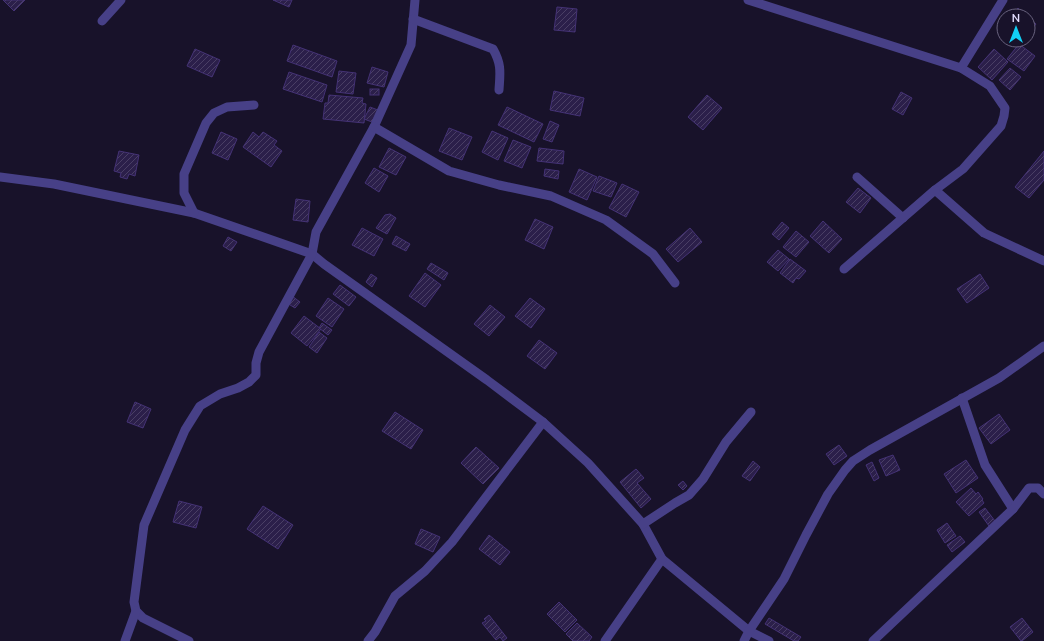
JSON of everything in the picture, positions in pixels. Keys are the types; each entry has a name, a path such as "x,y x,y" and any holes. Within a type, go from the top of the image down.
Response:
{"street":[{"path":"102,21 121,0"},
{"path":"125,641 136,612 134,602 144,526 185,430 200,406 220,394 249,382 256,375 256,362 259,352 312,254 316,232 374,127 411,45 415,0"},
{"path":"748,0 961,68 990,86 1005,108 1001,126 963,169 935,190 844,268"},
{"path":"961,68 1003,0"},
{"path":"413,19 493,49 500,66 499,90"},
{"path":"194,213 184,192 184,174 206,123 214,113 228,107 254,105"},
{"path":"374,127 449,171 499,185 551,196 606,220 653,254 675,283"},
{"path":"0,177 54,184 194,213 312,254 543,422 588,463 643,524 662,559 749,631 769,641"},
{"path":"857,177 903,218"},
{"path":"935,190 984,233 1044,261"},
{"path":"744,641 749,631 784,579 828,494 853,461 999,378 1044,346"},
{"path":"962,398 984,465 1013,509"},
{"path":"643,524 689,495 703,479 726,442 751,412"},
{"path":"368,641 375,632 395,596 425,571 452,542 543,422"},
{"path":"873,641 1013,509 1030,488 1038,488 1044,494"},
{"path":"604,641 662,559"},
{"path":"136,612 143,618 189,641"}],"building":[{"path":"3,0 25,0 14,11"},
{"path":"273,0 292,0 289,7"},
{"path":"557,7 577,9 575,32 554,30"},
{"path":"293,45 337,61 332,77 287,61"},
{"path":"1016,48 1024,48 1035,56 1024,71 1007,59"},
{"path":"195,49 220,60 212,77 187,66"},
{"path":"994,49 1008,62 992,80 978,67"},
{"path":"372,67 388,72 384,87 367,83"},
{"path":"1010,68 1021,77 1010,90 999,80"},
{"path":"339,71 356,73 353,94 336,92"},
{"path":"289,72 327,85 322,102 283,89"},
{"path":"370,89 379,89 379,95 370,95"},
{"path":"554,91 584,98 580,116 550,110"},
{"path":"901,92 912,98 903,115 892,109"},
{"path":"329,95 363,98 362,103 366,104 364,123 323,119 325,103 328,103"},
{"path":"707,95 722,108 703,130 688,117"},
{"path":"370,107 378,110 372,122 364,119"},
{"path":"507,107 543,124 534,142 498,125"},
{"path":"550,121 559,125 552,142 543,139"},
{"path":"449,128 472,137 462,160 439,151"},
{"path":"492,131 508,138 498,160 482,152"},
{"path":"221,132 237,139 228,160 212,153"},
{"path":"253,132 259,137 263,132 277,141 274,145 282,151 271,167 243,147"},
{"path":"513,140 531,147 522,168 504,161"},
{"path":"389,148 406,157 396,175 379,167"},
{"path":"539,148 564,151 563,164 537,161"},
{"path":"119,151 139,155 135,176 129,174 127,179 120,177 121,173 114,171"},
{"path":"1044,151 1044,180 1029,198 1015,187"},
{"path":"374,168 388,176 379,192 365,183"},
{"path":"545,169 559,171 558,179 544,176"},
{"path":"579,169 597,177 587,200 569,192"},
{"path":"599,176 617,183 611,197 593,191"},
{"path":"622,184 639,192 626,217 609,208"},
{"path":"858,188 871,198 860,213 846,202"},
{"path":"296,199 310,201 308,222 293,220"},
{"path":"390,214 396,218 387,234 376,228 385,215"},
{"path":"535,219 553,227 544,249 525,240"},
{"path":"823,221 842,239 829,253 810,236"},
{"path":"782,222 789,228 779,240 772,234"},
{"path":"362,228 383,239 374,256 352,245"},
{"path":"690,228 702,242 678,262 666,249"},
{"path":"796,231 809,242 796,257 783,247"},
{"path":"396,236 410,244 406,251 392,244"},
{"path":"228,237 237,242 231,251 223,246"},
{"path":"778,250 789,259 778,271 767,262"},
{"path":"790,259 806,271 799,279 796,278 793,283 780,273"},
{"path":"431,263 448,273 444,280 427,269"},
{"path":"425,273 441,285 425,307 409,296"},
{"path":"371,274 377,278 372,287 366,282"},
{"path":"980,274 989,288 967,303 957,289"},
{"path":"340,285 356,297 349,306 333,294"},
{"path":"292,296 300,302 295,308 287,303"},
{"path":"328,298 344,309 332,327 316,316"},
{"path":"530,298 545,309 531,328 515,316"},
{"path":"490,305 505,317 489,336 474,324"},
{"path":"304,316 321,329 307,346 291,333"},
{"path":"322,323 332,330 328,335 319,328"},
{"path":"319,332 327,338 317,353 309,347"},
{"path":"539,340 557,353 545,369 527,356"},
{"path":"135,402 151,409 143,428 127,422"},
{"path":"395,412 423,430 411,449 382,431"},
{"path":"999,414 1010,430 991,444 979,428"},
{"path":"839,445 847,456 834,465 826,454"},
{"path":"476,447 499,468 483,484 461,463"},
{"path":"893,455 900,470 886,476 879,460"},
{"path":"966,460 978,478 956,493 944,474"},
{"path":"753,461 760,467 750,481 742,476"},
{"path":"872,462 879,478 874,481 866,465"},
{"path":"636,469 644,478 637,483 651,499 641,508 620,482"},
{"path":"683,481 687,486 683,490 678,485"},
{"path":"971,488 976,494 978,492 984,503 969,516 956,502"},
{"path":"179,501 202,507 196,528 173,522"},
{"path":"263,506 293,525 278,549 247,529"},
{"path":"985,508 995,521 989,526 979,512"},
{"path":"947,523 956,536 945,543 937,530"},
{"path":"421,529 440,537 433,552 415,544"},
{"path":"489,535 510,552 500,565 479,549"},
{"path":"960,536 965,542 952,552 947,545"},
{"path":"559,602 577,620 565,632 547,614"},
{"path":"489,615 507,638 503,641 500,637 496,640 482,623 486,621 484,619"},
{"path":"769,618 801,637 798,641 794,641 765,624"},
{"path":"1022,618 1033,632 1021,641 1010,627"},
{"path":"577,623 592,637 589,641 573,641 566,634"}]}
